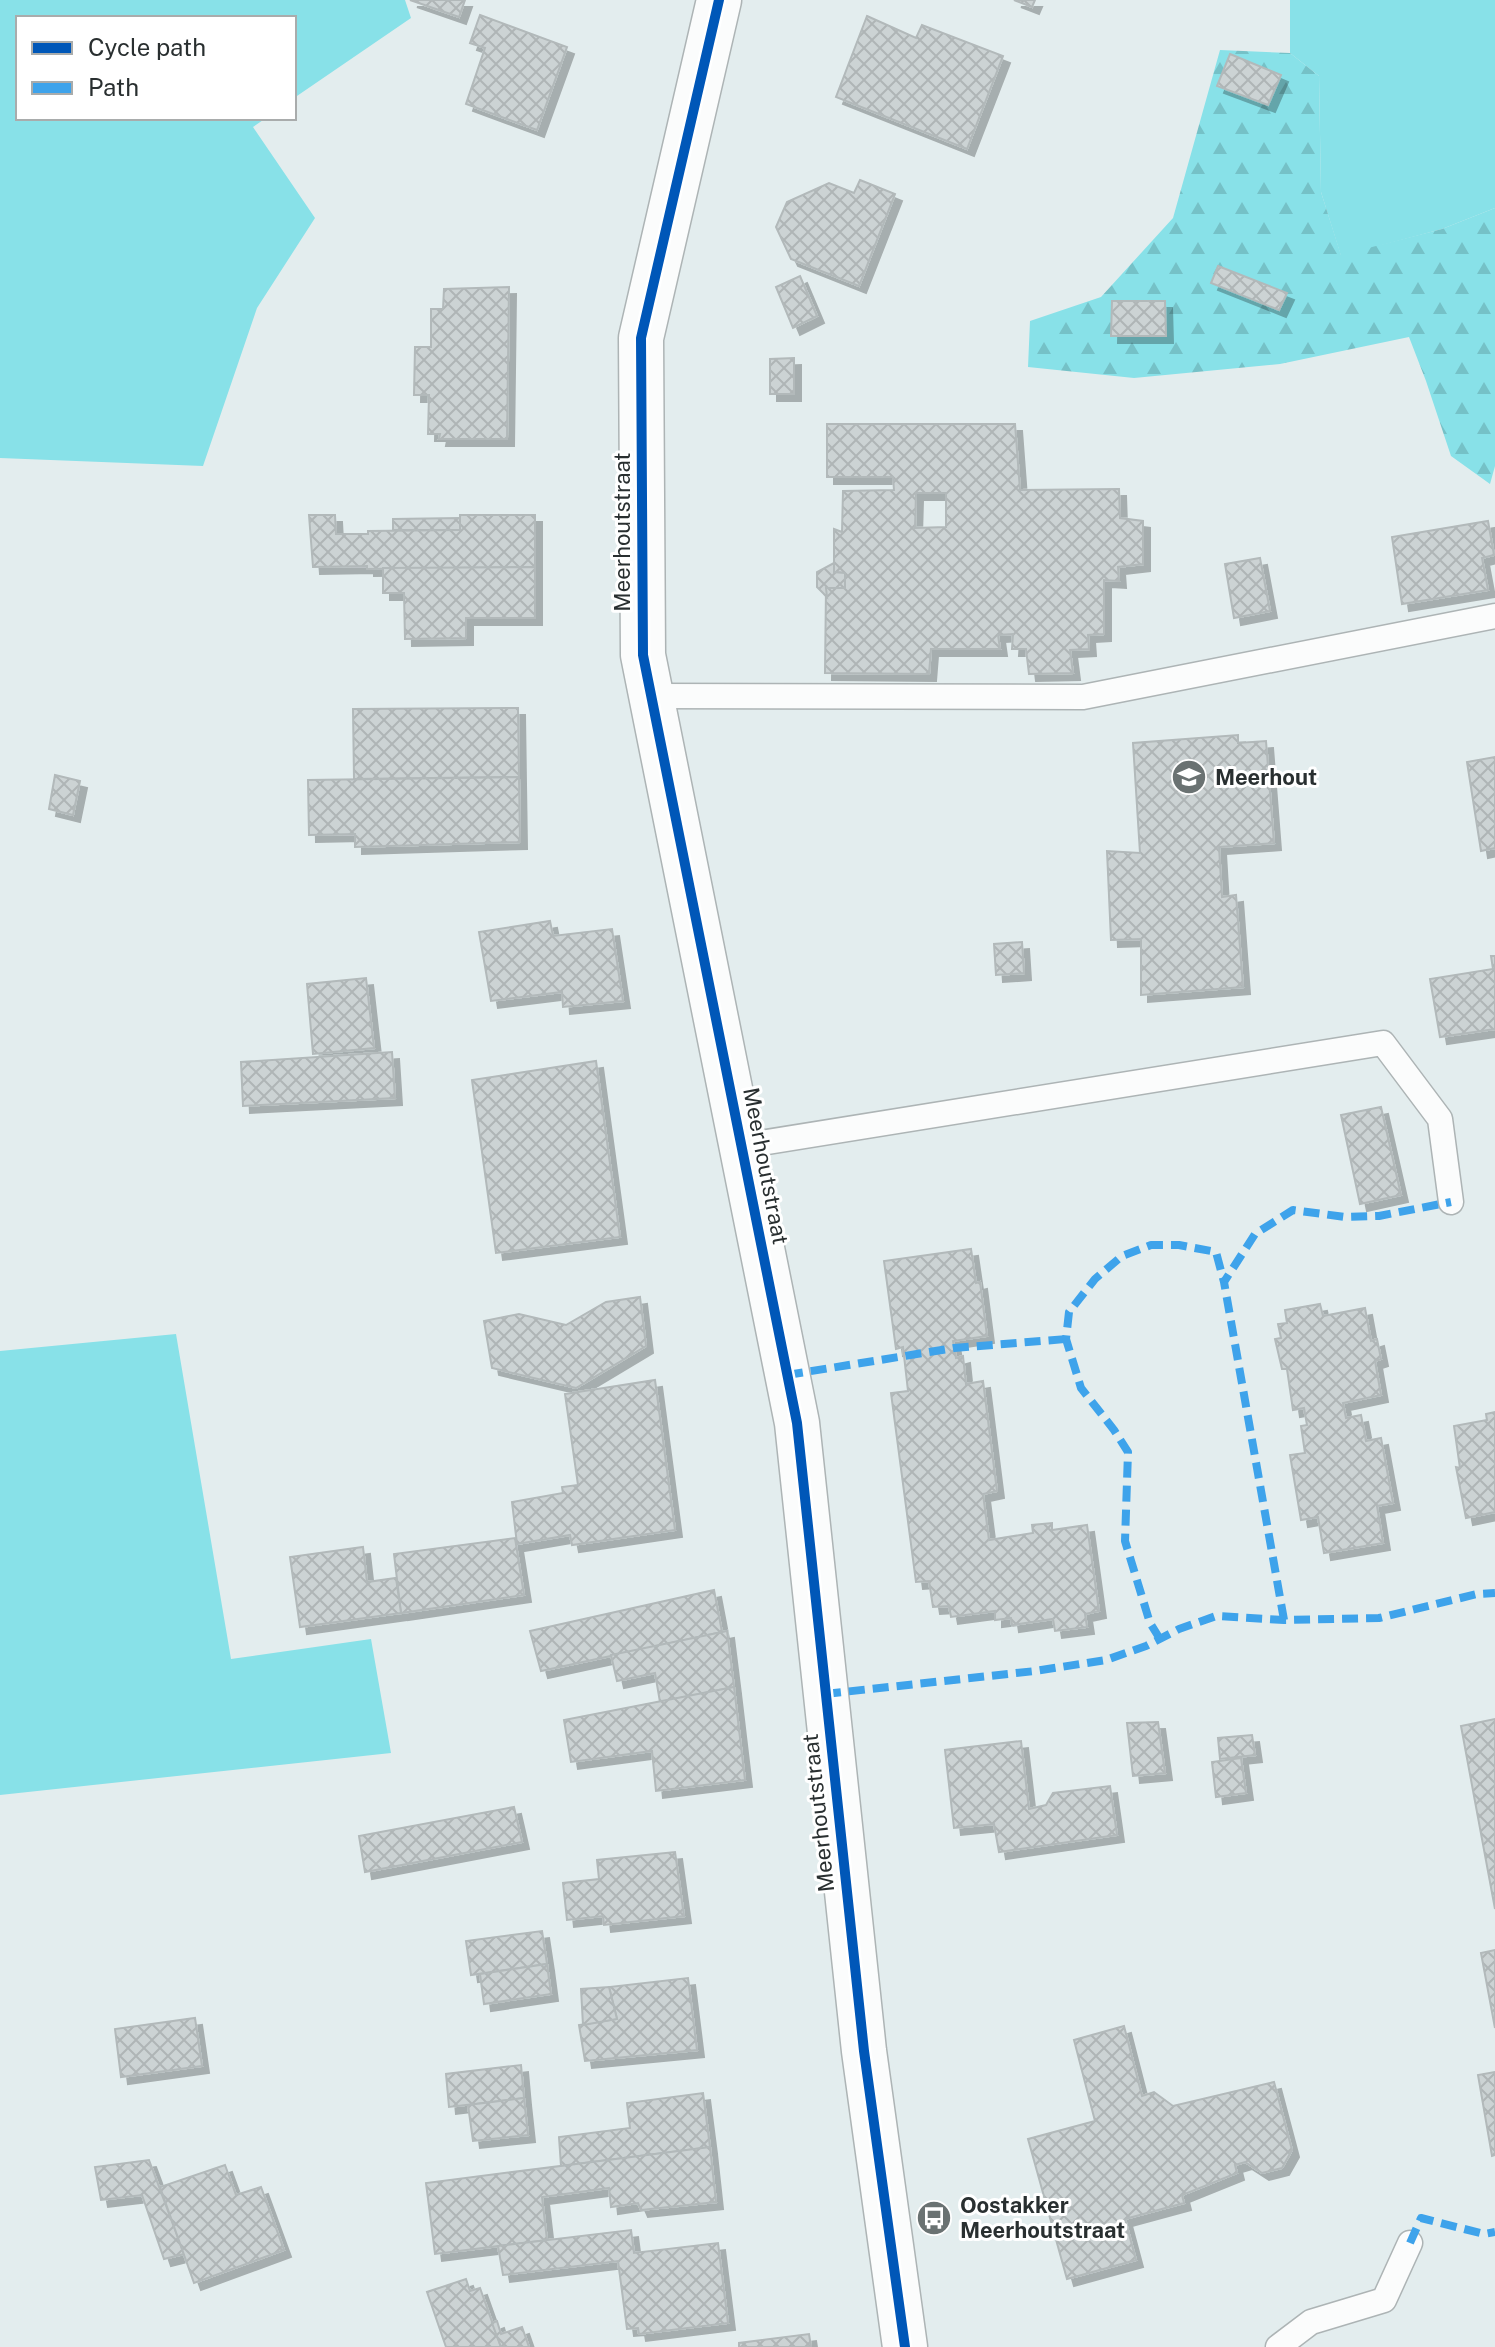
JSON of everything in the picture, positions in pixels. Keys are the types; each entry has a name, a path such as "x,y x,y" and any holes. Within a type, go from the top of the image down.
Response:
{"street":[{"name":"Meerhoutstraat","path":"719,0 641,338 643,655 797,1423 864,2051 905,2347"}],"lane":[{"path":"652,696 1083,697 1495,616"},
{"path":"742,1146 1383,1043 1440,1119 1451,1202"},
{"path":"1278,2347 1311,2322 1384,2300 1410,2243"}],"green space":[{"path":"0,0 405,0 411,18 296,97 296,16 16,16 16,120 263,120 253,127 315,218 257,308 203,466 0,458"},
{"path":"1290,0 1495,0 1495,208 1442,229 1341,256 1321,192 1319,76 1290,53"},
{"path":"1220,50 1290,53 1319,76 1321,192 1341,255 1442,229 1495,208 1495,466 1490,484 1451,456 1409,337 1280,364 1134,378 1028,367 1030,321 1101,297 1173,218"},
{"path":"176,1334 231,1659 371,1639 391,1753 0,1795 0,1351"}],"building":[{"path":"410,0 465,0 459,17"},
{"path":"1014,0 1035,0 1032,7"},
{"path":"480,15 567,47 537,130 466,104 485,48 470,43"},
{"path":"867,16 916,38 922,25 1003,56 967,149 836,97"},
{"path":"1230,54 1281,75 1268,105 1217,86"},
{"path":"860,180 895,194 859,286 791,259 776,227 787,202 829,183 854,193"},
{"path":"1218,266 1287,293 1279,310 1211,283"},
{"path":"800,276 817,316 793,328 776,287"},
{"path":"509,287 507,439 439,439 440,434 428,434 429,395 414,395 415,347 431,347 431,309 443,309 444,289"},
{"path":"1112,301 1165,301 1166,336 1111,336"},
{"path":"794,358 794,394 770,394 770,359"},
{"path":"827,424 1015,424 1020,490 1119,489 1120,518 1143,521 1143,564 1118,567 1119,581 1104,580 1104,634 1088,635 1089,649 1070,650 1073,673 1029,674 1026,649 1012,649 1013,634 998,635 1000,649 931,649 929,674 825,673 826,588 845,588 845,573 834,572 834,529 842,532 843,491 894,490 893,477 827,477","holes":["916,493 946,493 946,527 915,528"]},
{"path":"309,515 335,515 336,534 368,534 368,531 460,530 460,515 535,515 535,567 313,567"},
{"path":"460,518 460,530 393,530 393,519"},
{"path":"1488,521 1494,555 1482,558 1488,590 1402,604 1392,537"},
{"path":"1260,558 1270,611 1234,618 1225,564"},
{"path":"834,563 834,572 845,573 845,588 826,588 827,597 817,587 817,572"},
{"path":"535,567 535,618 466,618 466,638 405,639 404,593 383,593 383,568"},
{"path":"518,708 519,777 354,779 353,709"},
{"path":"1238,735 1238,743 1266,741 1274,843 1219,847 1222,897 1236,895 1243,987 1141,995 1141,939 1111,940 1107,851 1140,853 1133,743"},
{"path":"1495,757 1495,848 1481,851 1467,762"},
{"path":"55,775 80,781 73,815 49,809"},
{"path":"519,777 520,842 355,847 355,834 309,835 308,780"},
{"path":"550,921 553,936 612,929 623,1001 563,1007 562,992 491,1001 479,932"},
{"path":"1022,942 1024,973 996,975 994,944"},
{"path":"1491,956 1495,956 1495,1029 1440,1037 1430,979 1493,969"},
{"path":"366,978 374,1048 313,1054 307,984"},
{"path":"392,1052 395,1098 243,1106 241,1062"},
{"path":"596,1061 620,1237 496,1253 472,1080"},
{"path":"1381,1107 1401,1195 1360,1204 1341,1115"},
{"path":"971,1249 976,1283 980,1282 987,1336 953,1341 956,1358 963,1356 966,1384 983,1381 997,1491 983,1494 989,1540 1033,1533 1032,1525 1052,1523 1052,1530 1087,1525 1099,1611 1085,1614 1087,1627 1055,1631 1053,1619 1012,1625 1011,1618 995,1620 995,1611 951,1617 949,1606 933,1607 929,1581 916,1582 891,1393 908,1391 903,1347 896,1349 884,1261"},
{"path":"640,1297 646,1346 576,1388 492,1368 484,1321 519,1314 566,1325 606,1302"},
{"path":"1320,1304 1323,1316 1365,1308 1371,1341 1377,1339 1381,1359 1375,1361 1381,1395 1343,1403 1346,1418 1361,1415 1366,1441 1381,1438 1393,1503 1377,1506 1383,1543 1324,1553 1318,1517 1301,1520 1290,1455 1305,1453 1301,1426 1307,1425 1304,1408 1293,1410 1287,1369 1282,1369 1275,1339 1281,1338 1278,1324 1287,1323 1285,1310"},
{"path":"655,1380 675,1530 572,1545 570,1535 517,1544 512,1502 563,1493 562,1487 578,1485 565,1394"},
{"path":"1495,1412 1495,1512 1466,1518 1456,1467 1460,1468 1454,1426 1487,1420 1486,1414"},
{"path":"515,1538 524,1595 401,1613 394,1554"},
{"path":"363,1547 367,1582 396,1578 401,1613 300,1627 290,1557"},
{"path":"714,1590 722,1632 541,1671 530,1631"},
{"path":"727,1631 734,1687 660,1702 655,1673 617,1681 611,1655"},
{"path":"734,1687 745,1780 656,1791 652,1751 571,1762 564,1720"},
{"path":"1495,1719 1495,1909 1461,1726"},
{"path":"1158,1722 1165,1773 1133,1776 1127,1723"},
{"path":"1252,1735 1255,1755 1220,1759 1218,1738"},
{"path":"1021,1741 1029,1809 1046,1805 1053,1793 1110,1786 1117,1835 999,1852 994,1824 954,1828 945,1750"},
{"path":"1241,1758 1246,1793 1216,1797 1212,1762"},
{"path":"514,1807 522,1842 365,1872 359,1836"},
{"path":"675,1852 684,1916 604,1925 603,1916 567,1920 563,1883 599,1879 597,1860"},
{"path":"542,1931 547,1964 471,1975 466,1941"},
{"path":"1495,1950 1495,2028 1481,1953"},
{"path":"547,1964 551,1994 484,2004 480,1974"},
{"path":"688,1978 697,2050 585,2061 579,2025 617,2019 609,1987"},
{"path":"609,1987 617,2019 583,2025 581,1989"},
{"path":"195,2018 202,2066 121,2077 115,2029"},
{"path":"1124,2026 1142,2096 1154,2092 1173,2106 1274,2082 1292,2150 1282,2168 1262,2173 1245,2162 1235,2165 1237,2173 1182,2195 1184,2203 1125,2219 1136,2260 1067,2279 1028,2139 1095,2121 1074,2040"},
{"path":"521,2065 524,2098 449,2107 446,2074"},
{"path":"1495,2072 1495,2155 1492,2156 1478,2075"},
{"path":"703,2093 710,2147 561,2166 559,2137 630,2128 627,2103"},
{"path":"524,2098 528,2135 473,2141 468,2105"},
{"path":"710,2147 716,2202 641,2210 638,2203 611,2207 609,2188 542,2197 547,2240 435,2254 426,2183"},
{"path":"149,2160 184,2254 164,2259 142,2195 101,2200 95,2167"},
{"path":"225,2165 236,2195 261,2187 284,2250 194,2283 160,2187"},
{"path":"631,2230 634,2253 718,2243 728,2323 639,2334 638,2328 627,2329 618,2261 503,2275 498,2246"},
{"path":"466,2279 470,2291 480,2288 501,2347 446,2347 427,2292"},
{"path":"497,2321 501,2334 522,2327 529,2347 501,2347 492,2323"},
{"path":"809,2334 811,2347 739,2347 739,2343"}],"marked path":[{"path":"1284,1620 1224,1282 1255,1234 1293,1210 1345,1217 1379,1216 1451,1202"},
{"path":"1160,1639 1150,1623 1125,1541 1128,1452 1081,1388 1066,1339 1069,1312 1095,1279 1122,1256 1151,1245 1179,1245 1216,1252 1224,1282"},
{"path":"787,1375 954,1348 1066,1339"},
{"path":"825,1694 1106,1660 1216,1616 1284,1620 1379,1618 1477,1594 1495,1593"},
{"path":"1410,2243 1421,2218 1484,2234 1495,2232"}],"cycle path":[{"path":"719,0 641,338 643,655 797,1423 864,2051 905,2347"}],"place":[{"name":"Meerhout","path":"1189,777"},
{"name":"Oostakker Meerhoutstraat","path":"934,2218"}]}
